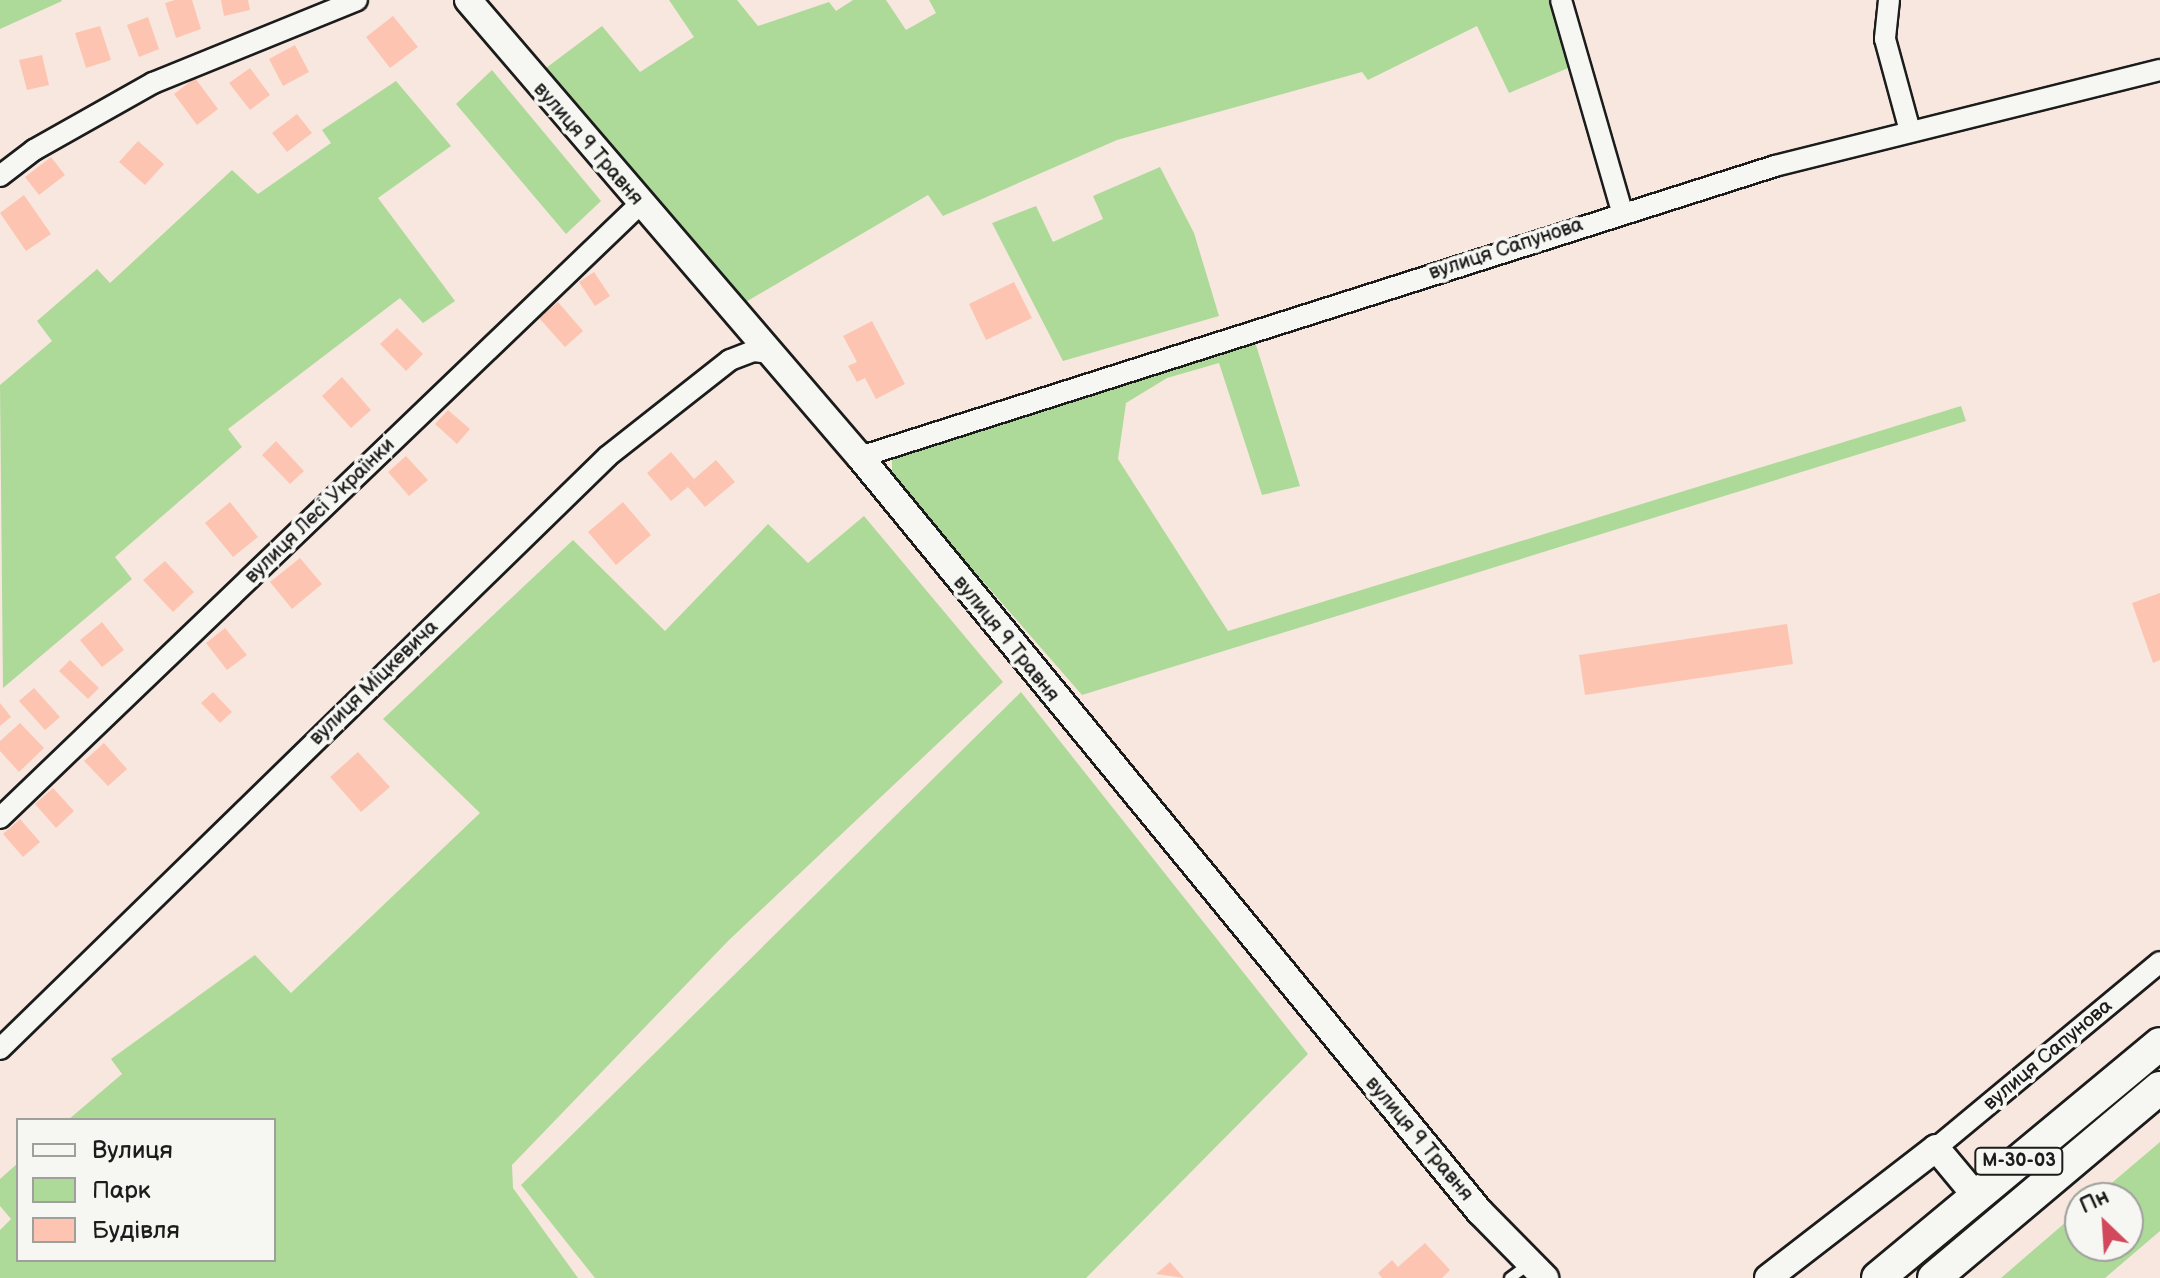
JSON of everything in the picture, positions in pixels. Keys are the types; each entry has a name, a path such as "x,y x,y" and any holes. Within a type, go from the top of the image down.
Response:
{"main road":[{"name":"М-30-03","path":"1878,1278 2160,1044"},
{"name":"М-30-03","path":"1934,1278 2160,1088"}],"street":[{"path":"0,176 34,150 153,83 357,0"},
{"name":"вулиця 9 Травня","path":"468,0 860,457 1039,681 1527,1274"},
{"path":"1561,0 1622,212"},
{"path":"1889,0 1885,39 1910,131"},
{"name":"вулиця Сапунова","path":"860,457 1622,212 1910,131 2160,70"},
{"name":"вулиця Лесі Українки","path":"0,818 640,204"},
{"name":"вулиця Міцкевича","path":"0,1049 608,456 730,360 754,351 770,353"},
{"name":"вулиця Сапунова","path":"1936,1148 2160,962"},
{"path":"1768,1278 1936,1148 1976,1196"}],"green space":[{"path":"0,0 61,0 62,1 0,29"},
{"path":"669,0 737,0 758,26 829,2 836,11 853,0 886,0 906,30 936,13 929,0 1548,0 1573,66 1509,93 1477,26 1368,80 1362,72 1117,140 943,216 928,195 744,303 542,71 602,26 640,72 694,37"},
{"path":"492,70 601,201 566,234 456,104"},
{"path":"396,81 451,146 378,198 455,301 423,323 400,298 228,429 242,447 115,557 132,579 3,688 0,385 52,341 37,321 97,269 110,283 232,170 258,194 331,143 322,130"},
{"path":"1160,167 1194,233 1219,316 1063,361 992,223 1036,206 1053,242 1103,219 1093,196"},
{"path":"1251,329 1300,486 1262,495 1219,363 1167,378 1126,403 1118,459 1228,631 1961,406 1966,421 1082,695 892,477 892,446"},
{"path":"864,516 1003,682 729,940 512,1165 513,1188 578,1278 0,1278 0,1230 11,1219 0,1206 0,1179 16,1165 16,1262 276,1262 276,1118 70,1118 122,1074 111,1059 255,955 291,993 480,813 383,719 573,540 665,631 768,524 808,563"},
{"path":"1021,692 1308,1054 1086,1278 595,1278 521,1185"},
{"path":"2160,1142 2160,1231 2144,1245 2144,1182 2113,1182"},
{"path":"2064,1224 2064,1262 2124,1262 2105,1278 2001,1278"}],"building":[{"path":"192,0 201,29 176,38 165,3"},
{"path":"221,0 248,0 250,10 224,16"},
{"path":"393,16 418,47 390,68 366,37"},
{"path":"148,17 159,49 139,57 127,25"},
{"path":"100,26 111,60 86,68 75,33"},
{"path":"295,45 309,72 283,86 269,59"},
{"path":"42,55 49,85 27,90 19,60"},
{"path":"250,68 270,95 250,110 229,83"},
{"path":"195,78 218,109 197,125 174,94"},
{"path":"297,114 312,133 287,152 272,133"},
{"path":"138,141 164,164 145,185 119,162"},
{"path":"51,157 65,175 39,195 25,177"},
{"path":"24,195 51,234 26,251 0,213"},
{"path":"594,272 610,296 595,306 579,282"},
{"path":"1014,282 1032,318 986,340 969,304"},
{"path":"558,302 583,331 565,347 539,318"},
{"path":"872,321 905,384 876,399 865,378 857,382 848,366 857,362 843,336"},
{"path":"397,328 423,354 406,371 380,344"},
{"path":"342,377 371,410 351,428 322,396"},
{"path":"448,410 470,429 457,444 435,424"},
{"path":"276,441 304,471 290,484 262,455"},
{"path":"671,452 694,479 716,460 735,482 705,507 688,487 671,501 647,473"},
{"path":"406,456 428,480 409,496 388,472"},
{"path":"230,502 258,537 233,557 205,523"},
{"path":"623,502 651,535 616,565 588,532"},
{"path":"300,558 322,584 292,609 270,582"},
{"path":"165,561 194,592 173,612 143,580"},
{"path":"2160,593 2160,660 2153,663 2132,603"},
{"path":"102,622 124,650 102,667 80,640"},
{"path":"1787,624 1793,664 1585,695 1579,655"},
{"path":"225,628 247,655 227,670 206,643"},
{"path":"70,660 99,688 88,699 59,671"},
{"path":"34,688 60,717 45,730 19,701"},
{"path":"213,692 232,712 220,723 201,703"},
{"path":"0,703 11,717 0,726"},
{"path":"20,723 44,748 19,772 0,751 0,741"},
{"path":"104,743 127,769 108,786 84,761"},
{"path":"358,752 390,787 361,812 330,777"},
{"path":"53,788 74,811 56,828 35,804"},
{"path":"20,819 40,842 23,857 3,834"},
{"path":"1425,1243 1450,1270 1442,1278 1382,1278 1378,1273 1392,1260 1398,1267"},
{"path":"1170,1262 1184,1278 1156,1274"}]}
